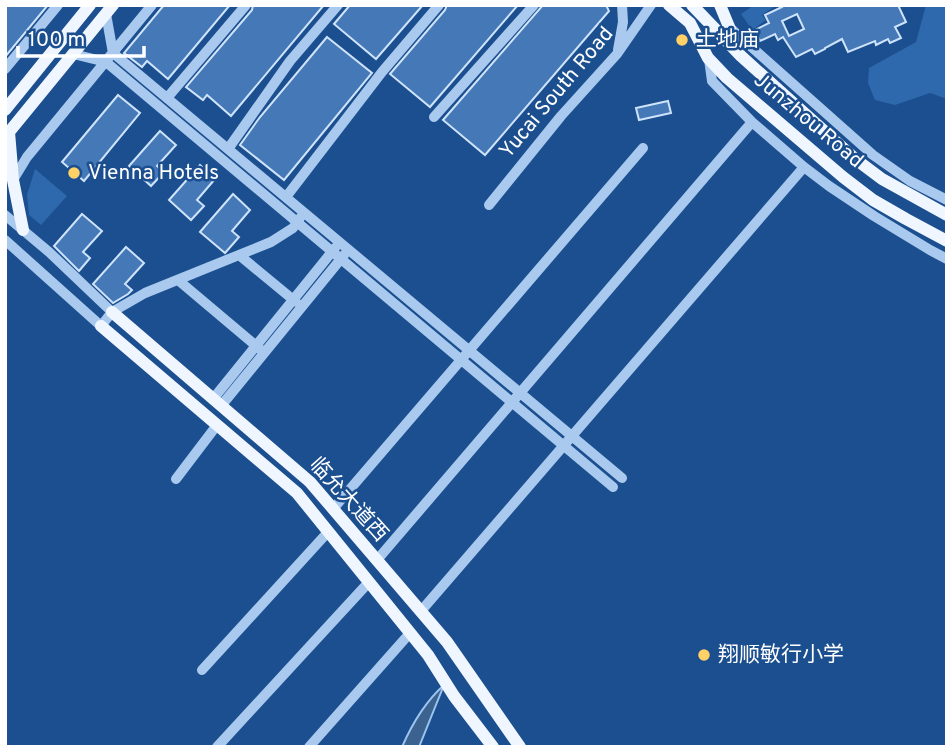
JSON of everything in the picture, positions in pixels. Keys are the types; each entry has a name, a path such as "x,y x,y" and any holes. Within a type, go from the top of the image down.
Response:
{"main road":[{"path":"6,108 90,5"},
{"name":"Junzhou Road","path":"669,5 690,23 708,58 727,78 843,177 873,200 947,241"},
{"name":"Junzhou Road","path":"692,5 741,56 854,158 882,178 947,215"},
{"path":"720,5 741,56"},
{"path":"23,230 7,135 110,9"},
{"name":"临允大道西","path":"111,312 310,482 447,642 520,747"},
{"name":"临允大道西","path":"102,327 297,493 428,655 493,747"}],"street":[{"path":"5,69 58,5"},
{"path":"13,180 27,158 152,5"},
{"path":"167,98 246,5"},
{"path":"228,149 290,61 338,5"},
{"path":"286,197 382,72 439,5"},
{"path":"434,117 534,5"},
{"path":"617,54 623,22 622,5"},
{"name":"Yucai South Road","path":"489,205 561,116 617,54 651,5"},
{"path":"110,9 113,53 622,478"},
{"path":"727,25 873,155 910,181 947,200"},
{"path":"73,54 106,62 613,487"},
{"path":"708,58 712,81 752,122 804,167 840,194 947,259"},
{"path":"376,559 752,122"},
{"path":"333,509 643,148"},
{"path":"421,611 804,167"},
{"path":"5,240 102,327 111,312 145,293 271,242 293,228 303,211"},
{"path":"5,215 49,252 111,312"},
{"path":"217,403 344,246"},
{"path":"239,255 297,304"},
{"path":"178,280 260,349"},
{"path":"176,479 217,425"},
{"path":"202,670 328,532"},
{"path":"217,747 369,582"},
{"path":"309,747 410,634"}],"shaded area":[{"path":"754,5 775,6 762,15 766,20 752,30 741,14"},
{"path":"926,5 947,5 947,99 930,93 895,105 875,100 868,83 869,68 916,42"},
{"path":"35,169 67,196 41,225 29,215 27,195"},
{"path":"444,685 419,747 402,747 420,714"}],"building":[{"path":"5,5 48,5 5,57"},
{"path":"164,5 230,5 168,79 147,61 142,67 124,53"},
{"path":"253,5 324,5 231,116 207,95 203,100 186,87 252,10"},
{"path":"350,5 423,5 376,59 334,24"},
{"path":"447,5 518,5 430,107 390,74"},
{"path":"543,5 606,5 609,11 485,155 443,120"},
{"path":"781,5 898,5 906,22 895,27 901,38 890,43 888,39 876,45 875,41 848,52 842,39 815,54 812,49 796,57 783,37 778,40 775,34 760,41 755,30 769,23 765,15 782,7","holes":["797,14 804,29 789,36 782,21"]},
{"path":"327,37 372,73 284,180 240,145"},
{"path":"118,95 140,113 84,181 62,162"},
{"path":"668,101 671,113 639,120 636,108"},
{"path":"160,131 176,145 157,166 164,172 151,186 129,166"},
{"path":"200,165 215,179 197,200 204,206 191,220 169,200"},
{"path":"233,194 250,210 232,231 239,237 225,253 200,232"},
{"path":"82,214 102,231 83,252 90,258 79,271 54,246"},
{"path":"126,247 144,263 125,284 132,290 113,303 93,284"}],"place":[{"name":"土地庙","path":"682,40"},
{"name":"Vienna Hotels","path":"74,173"},
{"name":"翔顺敏行小学","path":"704,655"}]}
